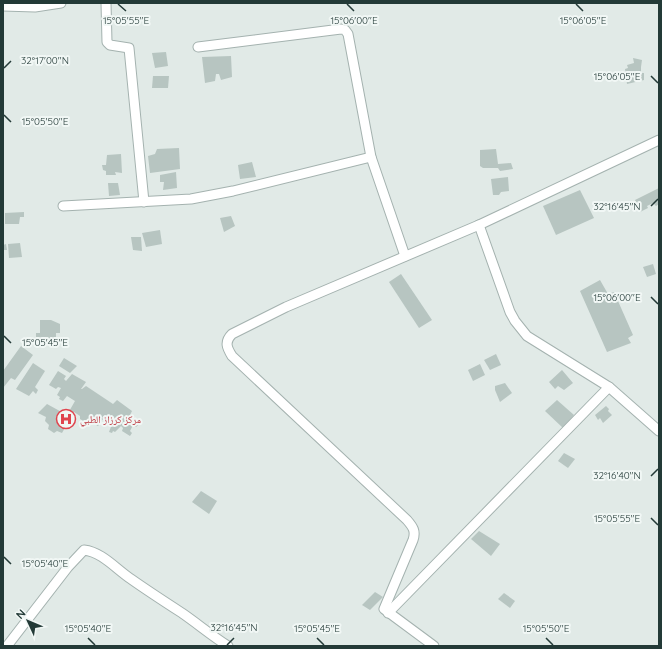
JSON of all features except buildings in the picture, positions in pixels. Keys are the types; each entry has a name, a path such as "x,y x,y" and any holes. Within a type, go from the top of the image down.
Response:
{"street":[{"path":"3,6 35,7 61,3"},
{"path":"106,3 108,44 129,48 144,202"},
{"path":"198,47 341,29 345,30 348,34 371,157 405,256"},
{"path":"434,646 388,613 384,608 413,540 415,530 413,526 232,356 226,347 226,342 232,334 279,311 479,225 659,140"},
{"path":"63,206 191,200 371,157"},
{"path":"479,225 510,312 515,322 527,336 609,386 659,431"},
{"path":"388,613 609,386"},
{"path":"7,646 68,567 84,550 91,551 99,555 130,579 152,592 206,632 228,646"}],"place":[{"name":"مركز كرزاز الطبي","path":"66,419"}]}
